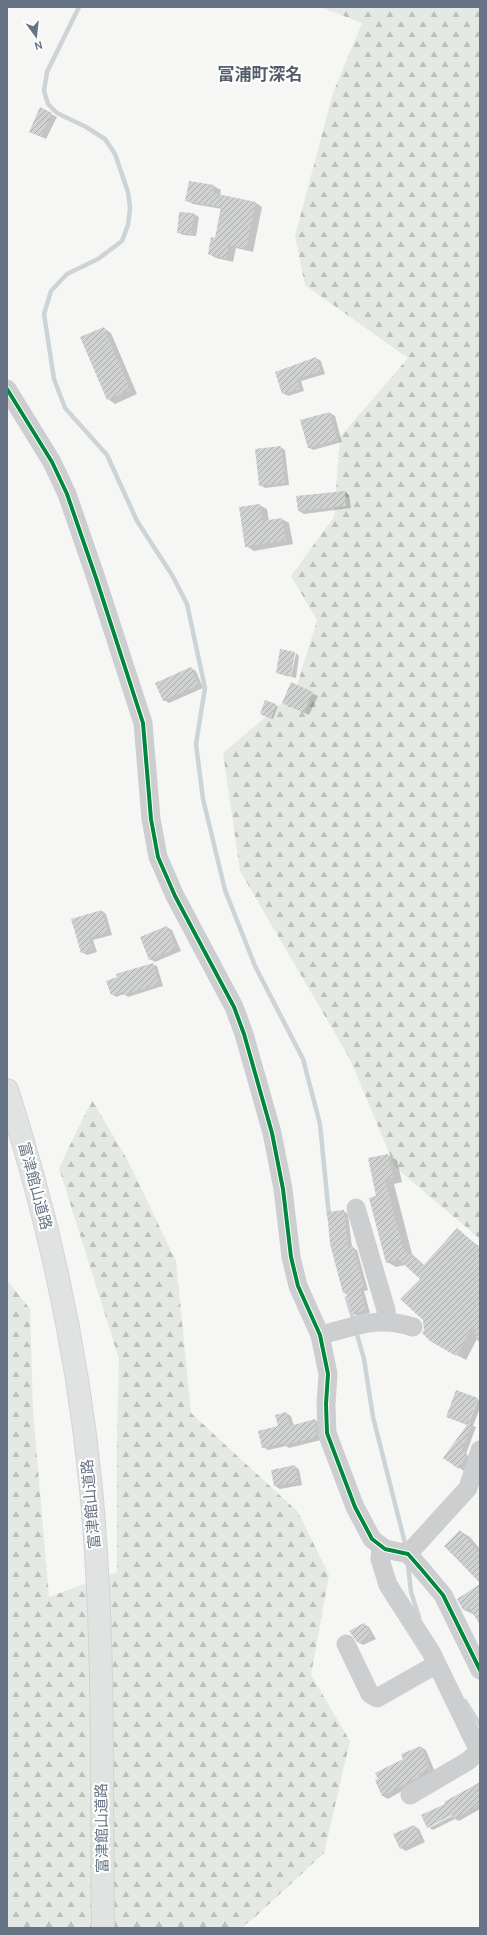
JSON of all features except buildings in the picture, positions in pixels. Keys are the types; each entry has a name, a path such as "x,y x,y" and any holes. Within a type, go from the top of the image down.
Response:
{"highway":[{"name":"富津館山道路","path":"7,1090 26,1148 62,1292 76,1374 91,1490 100,1666 103,1928"}],"street":[{"path":"7,389 52,462 67,494 143,722 151,819 158,857 175,896 234,1007 244,1034 273,1140 283,1189 291,1257 298,1286 320,1335 328,1374 326,1404 327,1433 355,1507 372,1539 386,1550 408,1554 443,1595 480,1670"},
{"path":"356,1208 386,1310 387,1321"},
{"path":"320,1335 381,1321 399,1322 413,1327"},
{"path":"408,1554 468,1488 480,1450"},
{"path":"381,1546 380,1558 388,1585 437,1664 479,1751 468,1761 410,1795"},
{"path":"346,1644 370,1694 377,1698 437,1664"}],"green space":[{"path":"320,7 480,7 480,1239 395,1167 350,1059 240,871 223,753 295,692 317,620 291,576 334,517 340,437 408,358 305,285 295,236 333,93 362,23"},
{"path":"92,1100 127,1159 176,1261 191,1413 298,1512 329,1575 311,1675 350,1741 324,1853 255,1917 241,1928 7,1928 7,1280 30,1309 33,1411 49,1597 117,1572 117,1441 119,1359 59,1168"}],"waterway":[{"path":"79,7 47,72 44,91 48,104 57,113 86,127 105,139 115,154 128,192 130,208 128,225 122,241 98,259 67,274 51,291 44,314 54,379 65,408 107,455 137,521 172,575 187,604 205,688 196,744 203,799 225,890 255,966 303,1059 320,1124 329,1216"},
{"path":"347,1298 354,1321"},
{"path":"356,1331 364,1359 373,1417 406,1547"},
{"path":"408,1565 411,1592 419,1617"},
{"path":"465,1701 480,1725"}],"cycle path":[{"path":"7,389 52,462 67,494 143,723 151,819 158,857 175,896 234,1007 244,1034 272,1133 283,1189 291,1257 298,1286 320,1335 328,1374 326,1404 327,1433 355,1507 372,1539 385,1549 408,1554 443,1595 480,1670"}],"district":[{"name":"富浦町深名","path":"260,74"}]}
